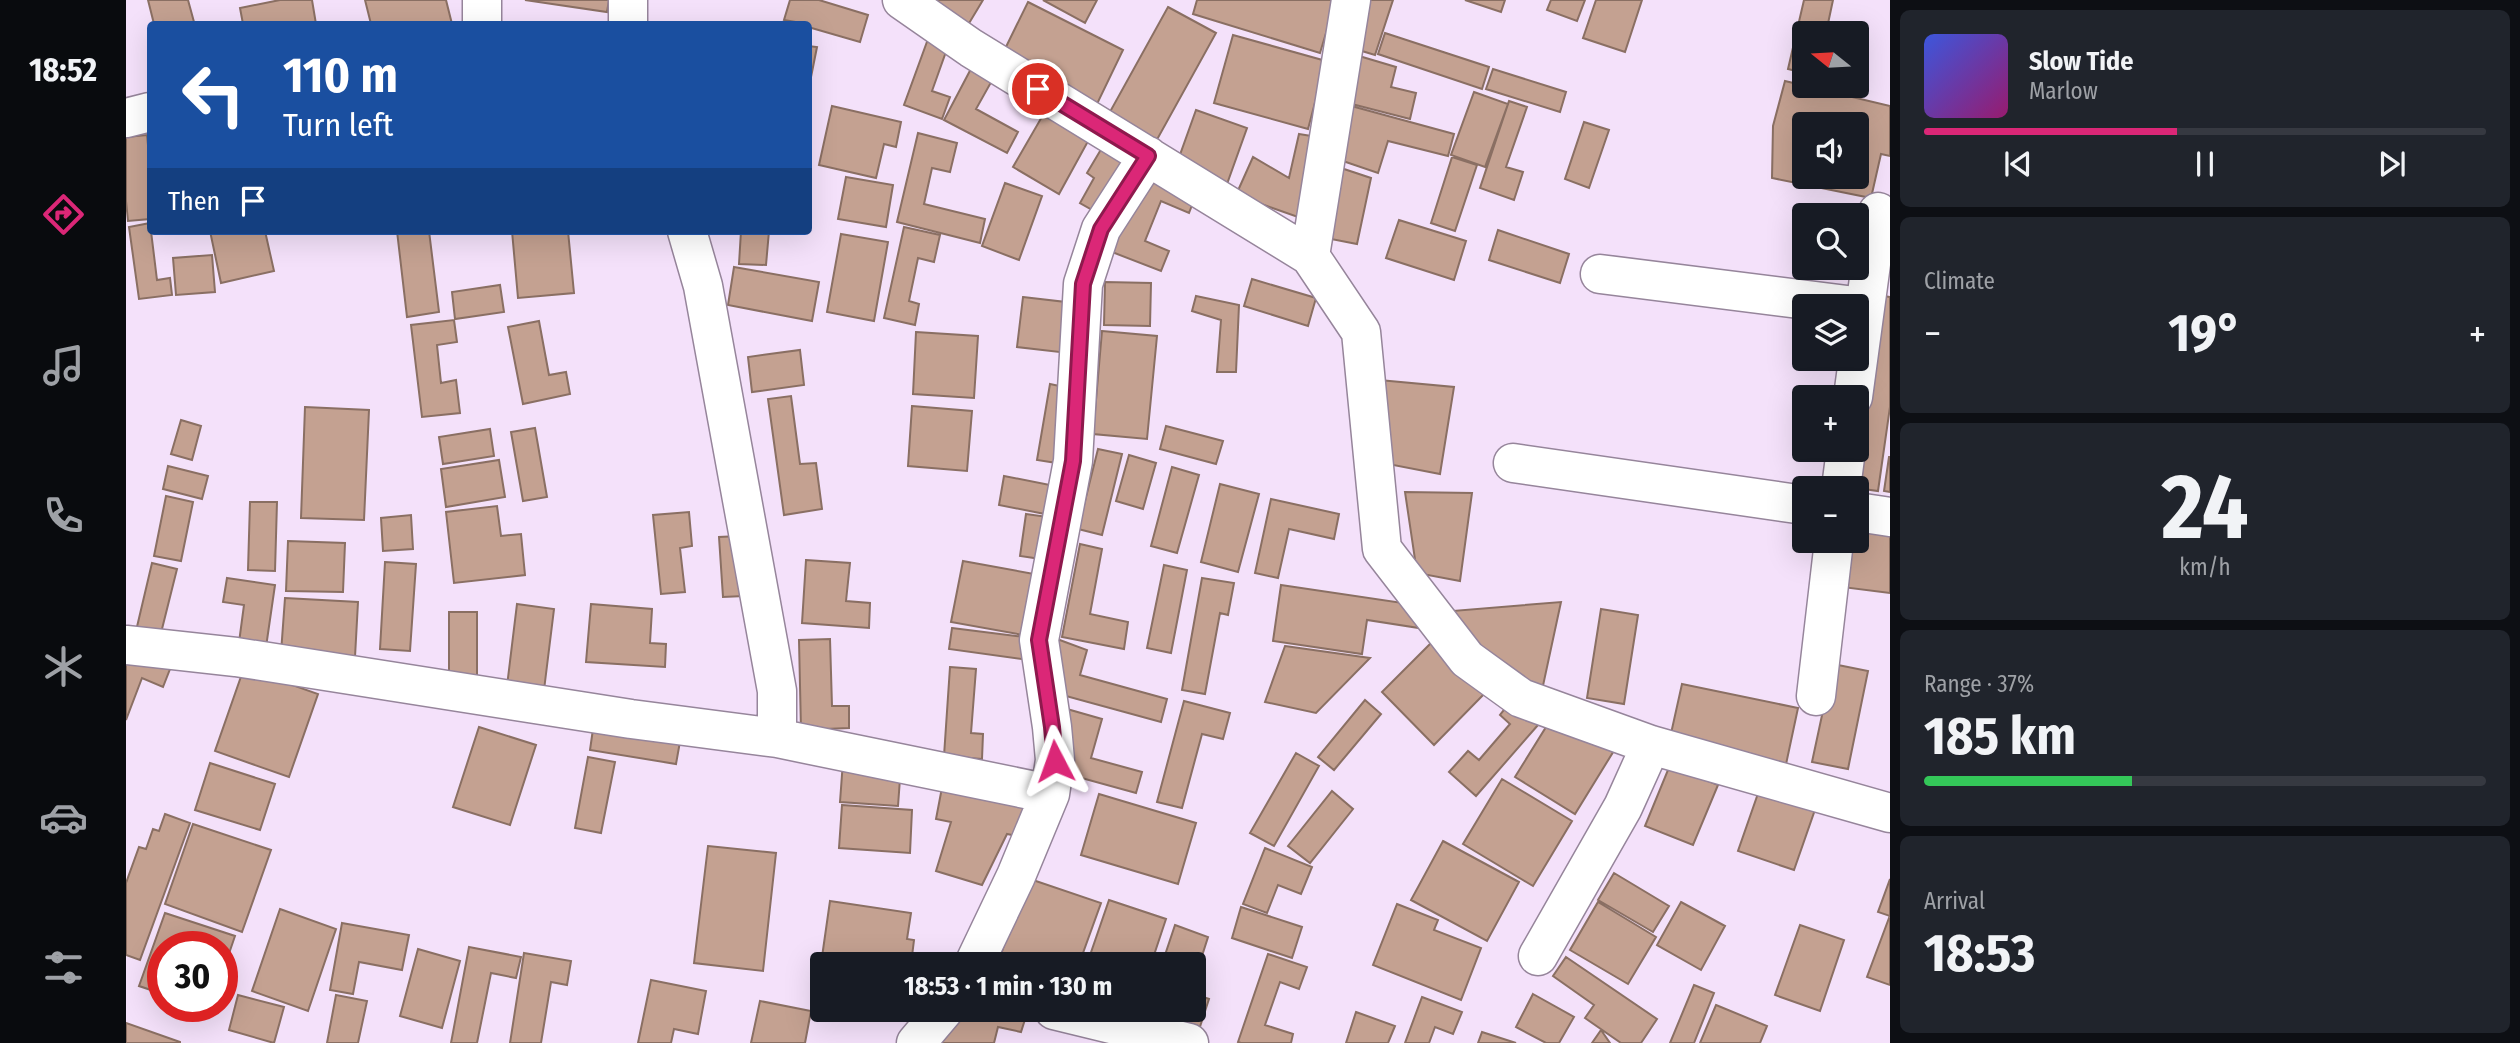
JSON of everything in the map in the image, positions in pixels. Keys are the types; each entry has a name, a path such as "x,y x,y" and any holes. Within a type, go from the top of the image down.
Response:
{"street":[{"path":"482,0 482,21"},
{"path":"628,0 628,21"},
{"path":"902,0 971,48 1310,256 1361,332 1382,549 1467,659 1521,698 1651,745 1890,813"},
{"path":"1310,256 1351,0"},
{"path":"126,118 147,113"},
{"path":"980,952 1016,876 1050,794 1055,761 1039,640 1073,461 1083,284 1101,229 1148,156"},
{"path":"1862,294 1878,212"},
{"path":"688,235 703,286 777,691 777,738"},
{"path":"1600,274 1792,298"},
{"path":"1513,463 1792,503"},
{"path":"1869,514 1890,517"},
{"path":"1816,696 1833,553"},
{"path":"126,645 236,657 631,719 777,738 1050,794"},
{"path":"1538,956 1623,807 1651,745"},
{"path":"916,1043 934,1022"},
{"path":"1103,1022 1189,1043"}],"building":[{"path":"148,0 188,0 194,21 153,21"},
{"path":"280,0 312,0 316,21 242,21 240,8"},
{"path":"365,0 446,0 451,21 370,21"},
{"path":"525,0 609,0 607,12"},
{"path":"790,0 819,0 868,15 860,42 812,28 812,21 784,20"},
{"path":"926,0 983,0 968,25"},
{"path":"1043,0 1097,0 1085,23"},
{"path":"1197,0 1336,0 1320,53 1193,14"},
{"path":"1368,0 1393,0 1375,55 1352,48"},
{"path":"1465,0 1505,0 1501,12"},
{"path":"1551,0 1585,0 1577,21 1547,10"},
{"path":"1596,0 1642,0 1625,52 1583,38"},
{"path":"1804,0 1833,0 1829,21 1799,21"},
{"path":"1028,2 1123,50 1097,104 1001,57"},
{"path":"1168,7 1216,33 1154,145 1106,119"},
{"path":"1385,33 1489,67 1482,89 1378,54"},
{"path":"1233,35 1326,61 1308,129 1214,103"},
{"path":"928,39 948,46 932,91 950,97 942,119 904,105"},
{"path":"812,46 817,47 812,72"},
{"path":"1792,52 1792,70 1788,69"},
{"path":"1349,53 1396,67 1391,87 1416,93 1410,119 1344,102"},
{"path":"973,65 994,77 976,109 1018,132 1007,153 944,120"},
{"path":"1493,69 1566,92 1560,112 1486,89"},
{"path":"1785,81 1792,83 1792,98 1856,98 1890,106 1890,156 1881,154 1871,198 1826,189 1869,189 1869,112 1792,112 1792,182 1772,178 1773,126"},
{"path":"1474,92 1508,104 1485,167 1451,155"},
{"path":"1509,101 1527,107 1506,167 1523,172 1514,200 1480,188"},
{"path":"1344,104 1454,134 1448,156 1388,141 1378,173 1340,160"},
{"path":"832,106 901,122 896,147 884,144 876,178 819,165"},
{"path":"1047,108 1092,134 1059,194 1013,167"},
{"path":"1196,110 1247,128 1227,184 1176,166"},
{"path":"1584,122 1609,130 1589,188 1565,179"},
{"path":"918,133 957,143 950,172 932,168 924,204 985,219 980,243 897,222"},
{"path":"1299,134 1324,138 1312,222 1236,195 1253,157 1289,178"},
{"path":"147,135 147,219 128,221 126,137"},
{"path":"1103,146 1132,163 1101,215 1080,203 1094,178 1087,173"},
{"path":"1452,157 1477,165 1455,231 1431,223"},
{"path":"1335,166 1371,178 1357,244 1331,239"},
{"path":"1145,171 1197,192 1189,213 1161,201 1145,241 1169,251 1161,271 1112,252"},
{"path":"846,177 893,185 886,227 838,219"},
{"path":"1005,183 1042,196 1019,260 982,246"},
{"path":"1399,220 1466,241 1454,280 1386,258"},
{"path":"147,224 147,235 151,235 157,280 170,278 172,295 139,299 129,227"},
{"path":"904,227 940,235 934,262 918,258 909,301 919,304 915,325 884,318"},
{"path":"1498,230 1569,254 1560,283 1489,260"},
{"path":"841,234 888,242 874,321 827,312"},
{"path":"211,235 266,235 274,271 221,283"},
{"path":"397,235 429,235 439,312 407,317"},
{"path":"512,235 568,235 574,293 518,298"},
{"path":"741,235 769,235 766,265 739,264"},
{"path":"212,255 215,292 176,295 173,258"},
{"path":"734,267 819,282 812,321 728,305"},
{"path":"1252,279 1316,298 1308,326 1244,306"},
{"path":"1105,282 1151,283 1150,326 1104,325"},
{"path":"500,285 504,312 455,319 452,292"},
{"path":"1878,295 1890,297 1890,407 1878,491 1869,490 1869,476 1851,476 1853,462 1869,462 1869,385 1864,385 1867,371 1869,371"},
{"path":"1196,296 1239,305 1236,372 1217,372 1221,320 1192,311"},
{"path":"1023,297 1074,303 1068,353 1017,347"},
{"path":"454,320 457,342 437,345 441,383 456,380 460,413 422,417 411,325"},
{"path":"539,321 549,375 566,372 570,394 523,404 508,327"},
{"path":"1102,331 1157,336 1147,439 1093,434"},
{"path":"916,332 978,336 974,398 913,394"},
{"path":"800,350 804,385 752,392 748,357"},
{"path":"1379,380 1454,387 1440,474 1388,464"},
{"path":"1050,384 1069,388 1057,463 1037,460"},
{"path":"791,396 800,464 816,463 822,509 784,515 768,399"},
{"path":"912,406 972,411 967,471 908,466"},
{"path":"305,407 369,410 364,520 301,518"},
{"path":"181,420 201,426 192,460 171,454"},
{"path":"1166,426 1223,441 1216,464 1160,449"},
{"path":"535,428 547,497 523,501 511,432"},
{"path":"490,429 494,456 443,464 439,437"},
{"path":"1098,449 1122,454 1102,535 1078,529"},
{"path":"1129,455 1156,463 1143,509 1116,501"},
{"path":"1890,457 1890,492 1884,491"},
{"path":"499,460 505,497 446,507 441,469"},
{"path":"168,466 208,476 202,499 163,489"},
{"path":"1172,467 1199,475 1177,553 1151,546"},
{"path":"1004,476 1050,485 1045,514 999,505"},
{"path":"1220,484 1259,494 1238,572 1201,562"},
{"path":"1405,492 1472,493 1460,581 1417,573"},
{"path":"166,496 193,502 181,561 154,556"},
{"path":"1271,499 1339,514 1334,539 1289,529 1278,578 1255,573"},
{"path":"250,502 277,502 275,571 248,570"},
{"path":"497,506 501,536 521,534 525,575 454,583 446,512"},
{"path":"689,512 692,546 680,548 685,592 661,594 653,515"},
{"path":"1026,514 1048,517 1041,559 1020,556"},
{"path":"411,515 413,549 383,551 381,518"},
{"path":"1869,528 1890,531 1890,593 1842,587 1847,553 1869,553"},
{"path":"739,536 744,596 723,597 719,537"},
{"path":"288,541 345,543 343,592 286,591"},
{"path":"1080,544 1102,549 1090,614 1128,622 1124,649 1062,637"},
{"path":"806,560 850,563 846,601 870,603 869,628 802,623"},
{"path":"963,561 1034,574 1023,635 951,622"},
{"path":"385,562 416,564 410,651 380,649"},
{"path":"152,563 177,569 160,637 136,631"},
{"path":"1164,565 1187,570 1171,653 1147,648"},
{"path":"227,578 275,585 265,654 238,650 244,605 223,602"},
{"path":"1202,578 1234,583 1228,615 1220,613 1205,694 1182,690"},
{"path":"1281,585 1423,606 1419,628 1367,620 1362,654 1273,641"},
{"path":"285,598 358,602 355,657 281,653"},
{"path":"1561,602 1541,695 1509,682 1452,611"},
{"path":"517,604 554,609 544,690 507,686"},
{"path":"591,604 652,609 650,643 666,644 665,667 586,662"},
{"path":"1601,609 1638,615 1624,704 1587,698"},
{"path":"449,612 477,612 477,676 449,675"},
{"path":"952,628 1033,638 1029,660 949,649"},
{"path":"1436,638 1488,690 1434,745 1382,692"},
{"path":"830,639 832,706 849,706 849,728 801,730 799,640"},
{"path":"1057,639 1087,650 1080,675 1167,699 1161,722 1055,693"},
{"path":"1285,646 1370,658 1316,713 1265,702"},
{"path":"126,651 170,669 163,687 142,678 126,720"},
{"path":"1833,664 1868,671 1848,769 1812,762"},
{"path":"950,667 976,669 971,733 983,734 982,759 944,756"},
{"path":"244,668 318,694 289,777 215,751"},
{"path":"1682,684 1798,708 1785,769 1670,738"},
{"path":"1365,700 1381,714 1334,770 1318,757"},
{"path":"1184,701 1230,713 1223,739 1202,734 1182,808 1157,802"},
{"path":"1511,701 1538,725 1476,796 1449,772 1468,751 1479,760 1510,724 1500,715"},
{"path":"1067,709 1102,719 1091,758 1142,772 1136,793 1067,774"},
{"path":"1556,711 1615,749 1575,814 1515,777"},
{"path":"594,722 681,736 676,764 590,750"},
{"path":"479,727 536,745 510,825 453,807"},
{"path":"1296,753 1319,766 1274,846 1250,833"},
{"path":"588,757 615,762 601,833 575,828"},
{"path":"843,761 901,765 898,806 840,802"},
{"path":"210,763 275,784 260,830 195,810"},
{"path":"1670,765 1718,785 1693,845 1645,826"},
{"path":"944,777 1031,795 1022,837 1007,834 982,885 936,871 951,822 936,819"},
{"path":"1502,779 1572,821 1533,886 1463,844"},
{"path":"1762,782 1818,801 1794,870 1738,851"},
{"path":"1332,791 1353,809 1310,863 1288,846"},
{"path":"1099,794 1196,823 1178,884 1081,855"},
{"path":"842,805 912,810 910,853 839,848"},
{"path":"165,814 190,823 151,931 147,931 147,941 140,960 126,955 126,883 139,847 146,849 153,829 159,831"},
{"path":"193,824 271,850 242,932 165,904"},
{"path":"1443,841 1519,882 1487,941 1411,900"},
{"path":"708,846 776,853 763,971 694,963"},
{"path":"1265,848 1312,867 1301,894 1278,885 1267,913 1243,904"},
{"path":"1614,873 1669,906 1653,932 1598,900"},
{"path":"1027,878 1101,903 1083,952 1002,952"},
{"path":"1890,879 1890,916 1878,912"},
{"path":"1109,900 1166,919 1155,952 1091,952"},
{"path":"830,901 911,913 907,939 914,940 912,952 823,952"},
{"path":"1598,902 1656,937 1628,984 1570,950"},
{"path":"1681,902 1725,926 1701,970 1657,945"},
{"path":"1397,904 1438,920 1434,930 1481,948 1461,1000 1373,965"},
{"path":"1241,907 1302,927 1292,958 1232,938"},
{"path":"280,909 336,929 308,1011 252,991"},
{"path":"165,913 220,931 159,931"},
{"path":"1890,919 1890,985 1867,977"},
{"path":"342,923 409,935 402,970 359,962 353,994 330,990"},
{"path":"1175,925 1208,937 1203,952 1166,952"},
{"path":"1800,925 1844,940 1820,1011 1775,995"},
{"path":"469,947 521,957 516,978 491,973 477,1043 451,1043"},
{"path":"418,949 460,961 442,1028 400,1016"},
{"path":"524,953 571,961 567,985 551,982 541,1043 510,1043"},
{"path":"1268,954 1307,967 1299,989 1280,982 1265,1025 1293,1034 1291,1043 1241,1043 1238,1042"},
{"path":"1566,957 1657,1019 1641,1043 1621,1043 1585,1018 1594,1005 1553,976"},
{"path":"147,964 147,989 139,986"},
{"path":"651,980 706,991 698,1034 674,1029 671,1043 638,1043"},
{"path":"1694,985 1714,993 1694,1043 1670,1043"},
{"path":"1533,994 1574,1017 1559,1043 1546,1043 1516,1027"},
{"path":"238,995 284,1007 274,1043 229,1030 231,1022 238,1022"},
{"path":"336,995 367,1001 358,1043 327,1043"},
{"path":"1422,997 1462,1012 1453,1034 1435,1027 1429,1043 1405,1043"},
{"path":"760,1001 810,1011 805,1043 751,1043"},
{"path":"1716,1005 1767,1026 1760,1043 1700,1043"},
{"path":"1356,1012 1395,1026 1388,1043 1346,1043"},
{"path":"957,1022 1024,1022 1021,1032 998,1027 994,1043 941,1043"},
{"path":"1150,1022 1202,1022 1196,1039 1149,1024"},
{"path":"126,1023 180,1042 180,1043 126,1043"},
{"path":"1601,1030 1610,1043 1592,1043"},
{"path":"1482,1032 1516,1043 1478,1043"}],"route":[{"path":"1038,89 1148,156 1101,229 1083,284 1073,461 1039,640 1055,761"}]}
